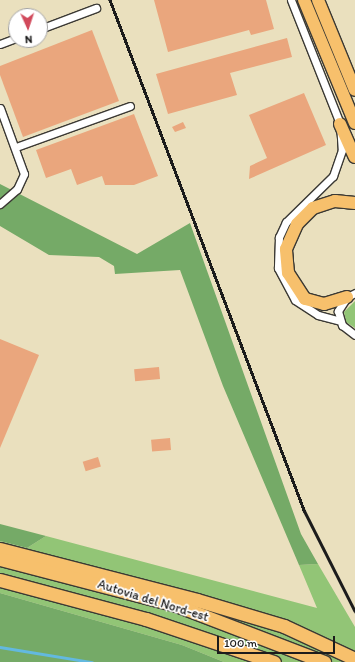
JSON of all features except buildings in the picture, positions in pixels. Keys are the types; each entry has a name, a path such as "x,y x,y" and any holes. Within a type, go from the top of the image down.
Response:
{"highway":[{"path":"304,0 355,123"},
{"path":"318,0 355,90"},
{"path":"341,55 355,70"},
{"path":"340,124 355,157"},
{"path":"351,295 324,304 305,299 288,273 286,249 297,224 313,208 335,201 355,203"},
{"path":"0,549 197,600 284,626 355,659"},
{"name":"Autovia del Nord-est","path":"0,559 172,604 324,662"},
{"name":"Autovia del Nord-est","path":"0,580 167,625 274,662"},
{"path":"197,600 287,633 350,662"},
{"path":"167,625 254,662"}],"street":[{"path":"291,0 340,124 342,150 336,170 322,188 295,210 279,237 277,251 282,281 295,300 318,315 340,321 355,335"},
{"path":"48,26 96,8"},
{"path":"16,147 130,106"},
{"path":"0,108 16,147 22,181 0,204"},
{"path":"340,321 340,306 351,295"}],"green space":[{"path":"0,184 137,254 190,223 301,534 318,564 299,565 223,386 180,270 115,274 114,266 99,257 49,255 0,226"},
{"path":"355,301 355,328 346,322 344,312"},
{"path":"0,524 46,536 27,548 0,541"},
{"path":"46,536 317,608 299,565 318,564 355,627 355,662 224,662 182,645 0,593 0,541 27,548"},
{"path":"0,593 182,645 224,662 0,662"}],"waterway":[{"path":"0,647 92,662"}],"railway":[{"path":"110,0 304,510 355,611"}]}
